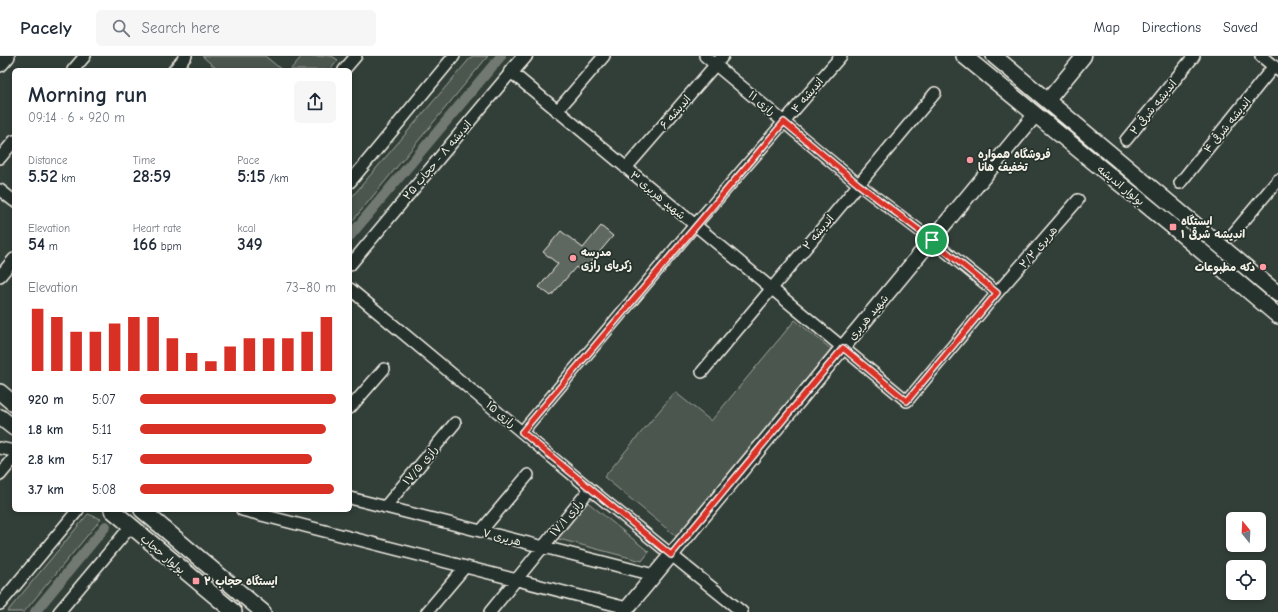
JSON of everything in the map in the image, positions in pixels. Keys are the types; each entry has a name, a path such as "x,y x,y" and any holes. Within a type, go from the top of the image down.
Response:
{"main road":[{"path":"0,64 7,56"},
{"name":"بولوار اندیشه","path":"964,56 1173,227 1278,316"},
{"name":"بولوار اندیشه","path":"994,56 1278,294"},
{"path":"1035,115 1048,100"},
{"path":"0,392 12,402"},
{"path":"0,417 12,426"},
{"name":"بولوار حجاب","path":"114,512 234,612"},
{"name":"بولوار حجاب","path":"145,512 263,612"}],"street":[{"path":"79,68 85,56"},
{"path":"176,68 186,56"},
{"path":"346,68 356,56"},
{"path":"352,180 454,56"},
{"name":"اندیشه ۸ - حجاب ۲۵","path":"352,263 525,56"},
{"path":"557,110 604,56"},
{"name":"رازی ۱۱","path":"705,56 858,184 932,240 997,293"},
{"name":"اندیشه ۶","path":"626,168 723,56"},
{"name":"اندیشه ۴","path":"522,432 695,225 841,56"},
{"path":"1048,100 1084,56"},
{"name":"اندیشه شرقی ۲","path":"1126,140 1194,56"},
{"path":"1262,56 1276,68"},
{"name":"اندیشه شرقی ۴","path":"1180,184 1276,68"},
{"name":"شهید هریری ۳","path":"511,72 907,401"},
{"name":"اندیشه ۲","path":"702,372 935,93"},
{"name":"شهید هریری","path":"625,610 1035,115"},
{"path":"0,158 12,143"},
{"path":"1232,235 1278,180"},
{"path":"0,190 12,199"},
{"name":"هریری ۲/۲","path":"907,401 997,293 1078,200"},
{"path":"0,276 12,261"},
{"name":"رازی ۱۵","path":"352,290 590,489 742,612"},
{"path":"352,406 384,369"},
{"name":"رازی ۱۷/۵","path":"386,507 455,423"},
{"path":"0,448 12,451"},
{"path":"0,475 12,460"},
{"path":"481,531 528,475"},
{"name":"رازی ۱۷/۱","path":"490,612 590,489"},
{"name":"هریری ۷","path":"352,498 654,575"},
{"path":"0,604 76,512"},
{"path":"250,512 516,580 625,610"},
{"path":"59,612 131,526"},
{"path":"427,612 465,567"}],"shaded area":[{"path":"202,56 265,56 280,68 216,68"},
{"path":"302,56 332,56 338,60 332,68 292,68"},
{"path":"472,56 488,56 352,222 352,197"},
{"path":"795,320 831,349 677,537 604,477 675,392 711,421"},
{"path":"585,500 649,552 642,561 555,538"},
{"path":"88,514 101,519 24,612 7,612"}],"building":[{"name":"مدرسه زکریای رازی","path":"601,226 613,236 587,267 585,265 580,271 576,267 551,296 539,287 558,264 543,252 561,231 583,248"}],"waterway":[{"path":"352,234 501,56"},
{"path":"35,612 106,526"}],"place":[{"name":"فروشگاه همواره تخفیف هانا","path":"970,160"},
{"name":"ایستگاه اندیشه شرقی ۱","path":"1173,227"},
{"name":"مدرسه زکریای رازی","path":"573,258"},
{"name":"دکه مطبوعات","path":"1263,267"},
{"name":"ایستگاه حجاب ۲","path":"196,581"}],"route":[{"path":"784,122 858,184 932,240 997,293 907,401 843,348 671,555 522,432 695,225 784,122"}]}
